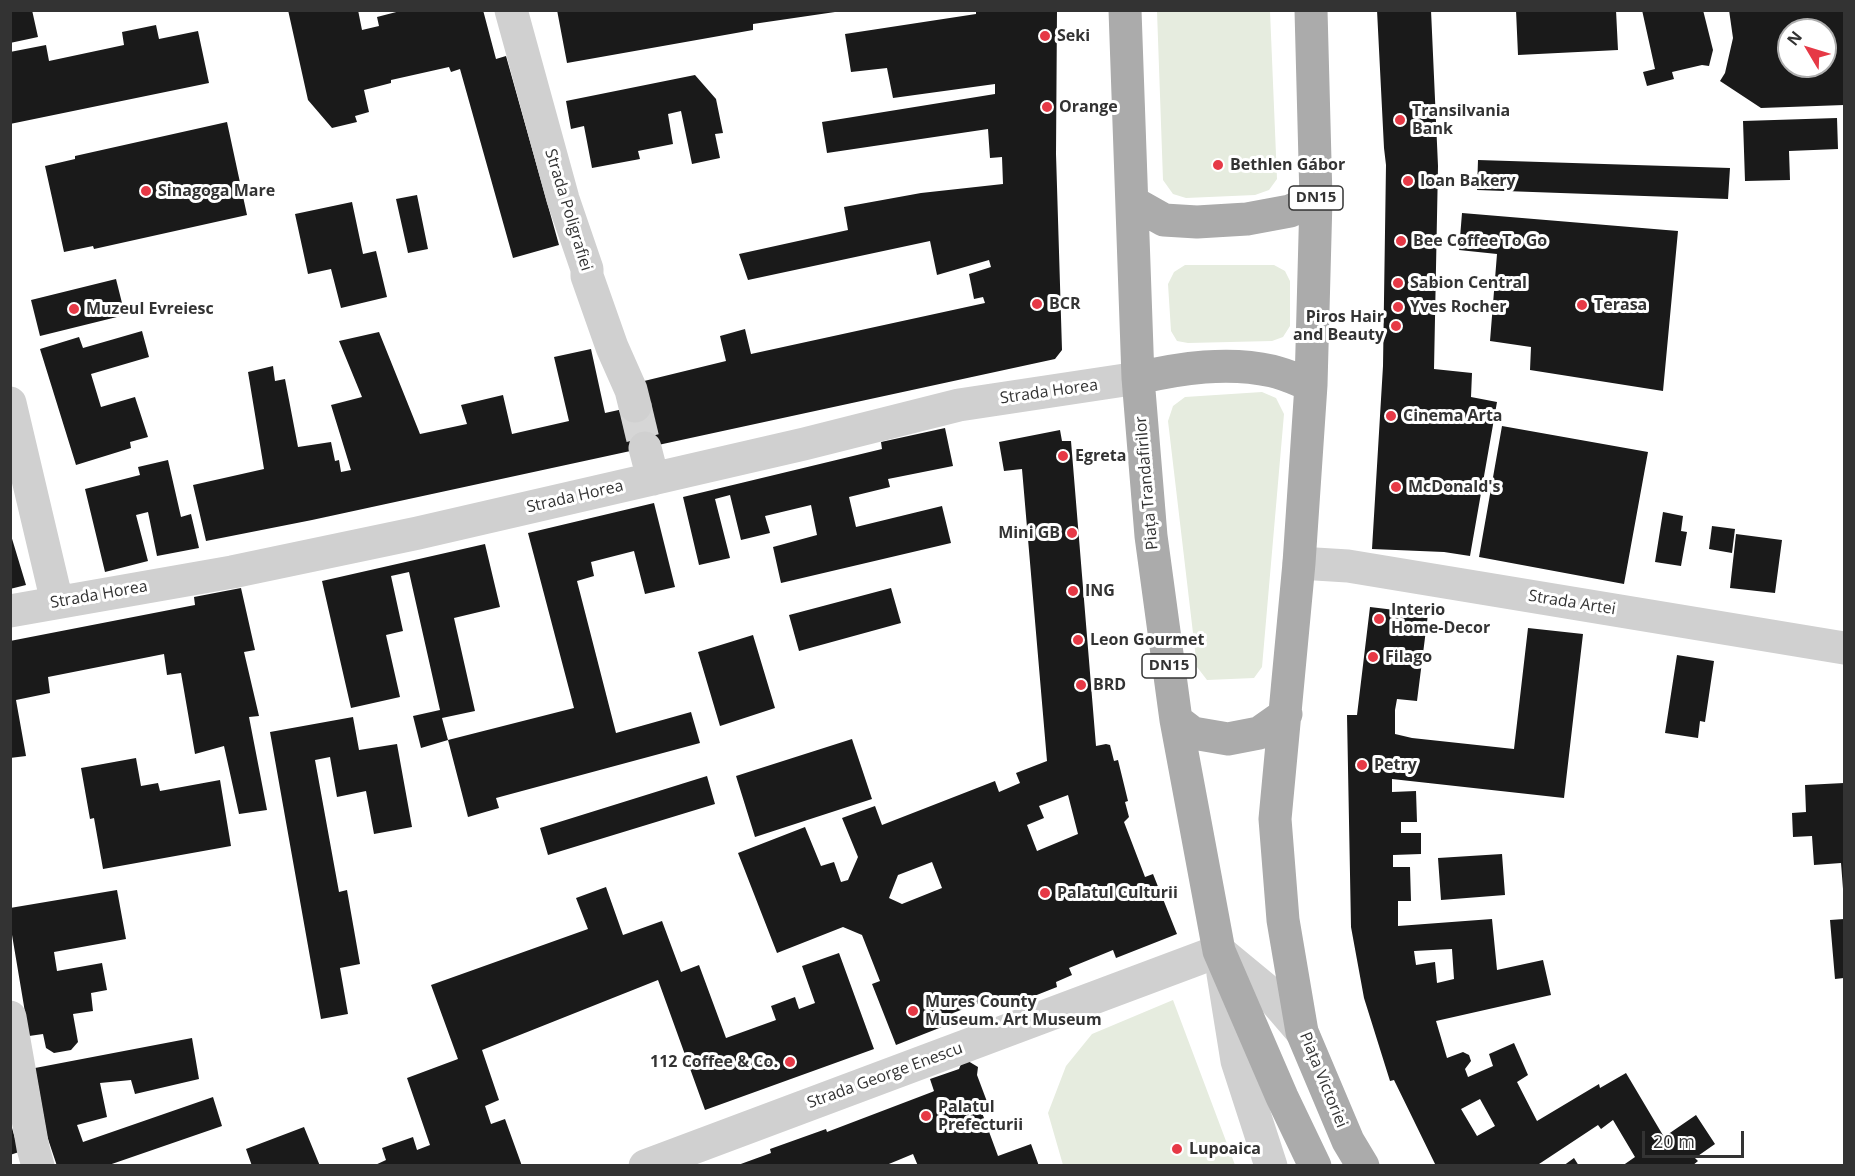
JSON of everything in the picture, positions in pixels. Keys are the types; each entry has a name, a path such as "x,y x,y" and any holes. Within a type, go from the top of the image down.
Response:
{"main road":[{"name":"Piața Trandafirilor","path":"1125,10 1138,378 1151,536 1176,720 1219,951"},
{"name":"DN15","path":"1286,714 1311,385 1316,198 1311,10"},
{"path":"1132,202 1164,220 1197,222 1247,219 1290,211 1316,198"},
{"path":"1138,378 1203,366 1272,371 1311,385"},
{"path":"1176,720 1192,733 1228,738 1259,733 1286,714"},
{"name":"Piața Victoriei","path":"1286,714 1275,819 1283,920 1302,1032 1348,1141 1363,1166"},
{"path":"1219,951 1282,1097 1315,1166"}],"street":[{"name":"Strada Poligrafiei","path":"511,10 563,199 587,269 587,276 633,398"},
{"name":"Strada Horea","path":"10,611 232,572 418,533 959,405 1138,378"},
{"path":"10,403 57,602"},
{"path":"645,448 653,479"},
{"name":"Strada Artei","path":"1299,563 1348,566 1845,648"},
{"path":"1219,951 1265,989 1302,1032"},
{"path":"1219,951 1237,1061 1271,1166"},
{"name":"Strada George Enescu","path":"645,1166 1219,951"},
{"path":"10,1017 38,1166"}],"shaded area":[{"path":"1157,11 1270,11 1277,179 1269,190 1255,195 1186,198 1173,194 1163,180"},
{"path":"1185,265 1274,265 1285,271 1290,281 1290,326 1283,337 1272,341 1188,343 1177,341 1171,331 1168,284 1174,272"},
{"path":"1262,392 1276,398 1284,414 1262,667 1254,678 1207,680 1197,667 1168,421 1173,406 1185,397"},
{"path":"1173,1000 1235,1165 1063,1165 1048,1113 1066,1066 1092,1034"}],"building":[{"path":"10,10 32,10 38,37 10,43"},
{"path":"288,10 358,10 362,30 379,26 377,17 404,10 483,10 496,59 506,56 559,245 513,258 460,69 451,72 449,67 391,80 391,83 364,90 369,112 355,116 357,122 332,128 308,100"},
{"path":"557,10 835,10 835,12 753,24 753,30 567,63"},
{"path":"976,10 1057,10 1056,154 1062,350 1055,359 206,541 193,485 264,469 248,372 273,366 275,381 285,379 298,447 331,442 335,461 339,460 341,472 351,470 331,405 362,397 339,341 379,332 420,434 467,424 461,405 503,395 512,434 569,421 554,357 591,349 605,413 646,404 640,382 726,361 720,336 745,329 751,354 985,303 983,297 974,299 969,274 991,267 989,260 937,275 930,241 748,280 739,254 848,230 844,207 921,193 1003,184 1002,157 990,158 988,129 827,153 822,122 995,94 995,84 893,98 887,68 851,72 845,34 976,14"},
{"path":"1377,10 1431,10 1438,166 1434,369 1472,373 1471,397 1497,402 1470,556 1444,552 1372,549 1383,366 1386,165"},
{"path":"1516,10 1616,10 1618,50 1518,55"},
{"path":"1642,10 1703,10 1713,50 1709,66 1702,65 1672,72 1674,79 1647,86 1643,72 1655,69"},
{"path":"1729,10 1844,10 1844,105 1761,108 1720,81 1725,73 1733,38"},
{"path":"156,25 159,39 198,31 209,83 10,124 10,52 46,45 49,61 124,45 122,32"},
{"path":"695,75 716,99 723,133 715,134 720,158 692,164 681,111 668,114 673,144 638,151 640,159 592,168 584,126 571,129 566,101"},
{"path":"1837,118 1838,149 1789,151 1790,180 1745,181 1743,121"},
{"name":"Sinagoga Mare","path":"227,122 247,215 94,249 93,246 64,252 45,166 75,159 75,156"},
{"path":"1478,160 1730,168 1728,199 1477,190"},
{"path":"417,195 428,249 408,253 396,199"},
{"path":"352,202 363,254 376,251 387,297 341,308 331,269 308,274 295,214"},
{"name":"Terasa","path":"1462,213 1678,231 1663,391 1530,370 1531,347 1490,341 1497,254 1459,250"},
{"path":"116,279 125,315 40,336 31,300"},
{"path":"142,331 149,357 91,374 101,407 135,397 148,437 130,442 131,448 76,465 40,349 79,337 83,348"},
{"path":"1502,426 1648,452 1624,584 1479,557"},
{"path":"945,428 953,466 888,479 890,487 849,497 856,527 942,506 951,543 781,583 773,547 817,535 811,505 765,516 770,533 741,540 730,495 715,499 730,558 699,565 683,497 882,449 881,442"},
{"name":"Palatul Culturii","path":"1060,430 1062,441 1071,441 1096,746 1110,745 1114,761 1118,760 1128,801 1125,802 1129,817 1124,822 1145,877 1153,874 1177,934 1116,958 1113,950 1069,968 1072,975 1056,982 1057,987 1019,1002 1017,997 1000,1003 998,996 953,1013 957,1021 896,1045 872,984 880,981 862,935 843,927 777,953 738,853 805,827 821,866 834,862 841,882 848,880 858,857 842,818 875,806 882,825 995,781 999,792 1020,783 1016,773 1047,761 1022,469 1004,471 999,442","holes":["1068,795 1078,834 1037,851 1027,825 1044,818 1039,806","932,862 942,888 902,904 889,898 898,875"]},
{"path":"168,460 181,517 191,514 199,548 157,556 148,512 136,515 148,561 105,572 85,489 140,475 138,467"},
{"path":"654,503 675,587 645,594 634,551 591,562 594,576 577,581 616,733 691,712 700,743 496,798 499,808 468,817 448,740 574,708 528,533"},
{"path":"1663,512 1683,516 1681,531 1687,532 1681,566 1655,562"},
{"path":"1712,526 1735,529 1732,553 1709,549"},
{"path":"10,532 26,585 10,589"},
{"path":"1736,534 1782,540 1775,593 1730,588"},
{"path":"485,544 500,607 454,618 475,711 442,718 448,740 421,748 413,716 440,710 409,572 391,576 403,631 386,635 400,697 351,708 322,581"},
{"path":"241,588 255,650 244,652 259,716 249,717 267,810 239,814 224,746 195,754 181,673 167,675 164,654 48,677 50,693 16,700 26,756 10,758 10,641 195,605 194,597"},
{"path":"891,588 901,623 799,651 789,615"},
{"path":"1370,607 1428,614 1417,701 1397,699 1395,710 1395,734 1412,738 1514,749 1528,628 1583,634 1564,798 1392,779 1392,792 1416,791 1417,822 1401,822 1401,833 1421,833 1421,854 1393,855 1393,867 1410,867 1411,901 1398,901 1398,926 1492,919 1497,970 1543,960 1551,995 1436,1021 1447,1058 1463,1052 1469,1055 1471,1061 1465,1069 1468,1077 1493,1066 1489,1054 1514,1043 1528,1075 1517,1082 1537,1121 1599,1084 1600,1088 1626,1073 1664,1137 1696,1115 1715,1144 1695,1158 1698,1161 1692,1166 1622,1166 1635,1157 1613,1120 1601,1129 1598,1125 1536,1166 1436,1166 1394,1080 1390,1081 1364,998 1351,927 1347,715 1357,715","holes":["1452,949 1454,979 1437,983 1435,962 1416,965 1414,951","1480,1099 1495,1126 1477,1136 1461,1109"]},
{"path":"753,635 775,708 720,726 698,652"},
{"path":"1677,655 1714,661 1705,722 1700,721 1698,738 1665,733"},
{"path":"353,717 359,750 397,744 412,827 374,834 366,791 337,797 330,757 315,760 339,892 347,890 360,964 340,968 348,1014 321,1019 270,732"},
{"path":"852,739 872,799 755,837 736,776"},
{"path":"136,758 141,786 158,783 160,791 220,780 231,846 103,869 94,818 90,819 81,768"},
{"path":"707,776 715,804 548,855 540,828"},
{"path":"1844,783 1843,889 1841,863 1814,865 1812,836 1793,837 1792,813 1806,812 1805,785"},
{"path":"1502,854 1505,895 1441,900 1438,858"},
{"path":"606,887 623,935 662,921 681,972 699,965 726,1038 776,1020 771,1006 795,997 799,1009 815,1003 802,966 839,953 874,1049 705,1110 658,980 482,1050 499,1100 485,1106 491,1124 505,1119 522,1166 373,1166 386,1160 382,1148 413,1137 417,1150 430,1145 407,1078 458,1059 431,985 588,929 576,898"},
{"path":"117,890 126,939 54,952 57,971 102,963 107,990 91,993 93,1011 73,1014 78,1042 71,1050 54,1053 46,1048 43,1034 29,1036 10,923 10,908"},
{"path":"1844,919 1844,978 1835,979 1830,920"},
{"path":"192,1038 199,1079 135,1094 131,1080 100,1083 107,1117 77,1125 83,1142 213,1097 222,1126 106,1166 57,1166 47,1136 35,1068"},
{"name":"Palatul Prefecturii","path":"968,1061 978,1067 977,1075 989,1107 981,1110 998,1156 1031,1144 1039,1166 918,1166 913,1154 884,1166 738,1165 771,1153 770,1149 826,1129 827,1132 932,1092 934,1091 930,1079 959,1069 961,1064"},
{"path":"10,1121 19,1152 10,1155"},
{"path":"304,1127 320,1166 252,1166 246,1149"},
{"path":"1574,1158 1579,1166 1563,1166"}],"tunnel":[{"path":"635,406 645,448"}],"place":[{"name":"Seki","path":"1045,36"},
{"name":"Orange","path":"1047,107"},
{"name":"Transilvania Bank","path":"1400,120"},
{"name":"Bethlen Gábor","path":"1218,165"},
{"name":"Ioan Bakery","path":"1408,181"},
{"name":"Sinagoga Mare","path":"146,191"},
{"name":"Bee Coffee To Go","path":"1401,241"},
{"name":"Sabion Central","path":"1398,283"},
{"name":"BCR","path":"1037,304"},
{"name":"Terasa","path":"1582,305"},
{"name":"Yves Rocher","path":"1398,307"},
{"name":"Muzeul Evreiesc","path":"74,309"},
{"name":"Piros Hair and Beauty","path":"1396,326"},
{"name":"Cinema Arta","path":"1391,416"},
{"name":"Egreta","path":"1063,456"},
{"name":"McDonald's","path":"1396,487"},
{"name":"Mini GB","path":"1072,533"},
{"name":"ING","path":"1073,591"},
{"name":"Interio Home-Decor","path":"1379,619"},
{"name":"Leon Gourmet","path":"1078,640"},
{"name":"Filago","path":"1373,657"},
{"name":"BRD","path":"1081,685"},
{"name":"Petry","path":"1362,765"},
{"name":"Palatul Culturii","path":"1045,893"},
{"name":"Mures County Museum. Art Museum","path":"913,1011"},
{"name":"112 Coffee & Co.","path":"790,1062"},
{"name":"Palatul Prefecturii","path":"926,1116"},
{"name":"Lupoaica","path":"1177,1149"}]}
